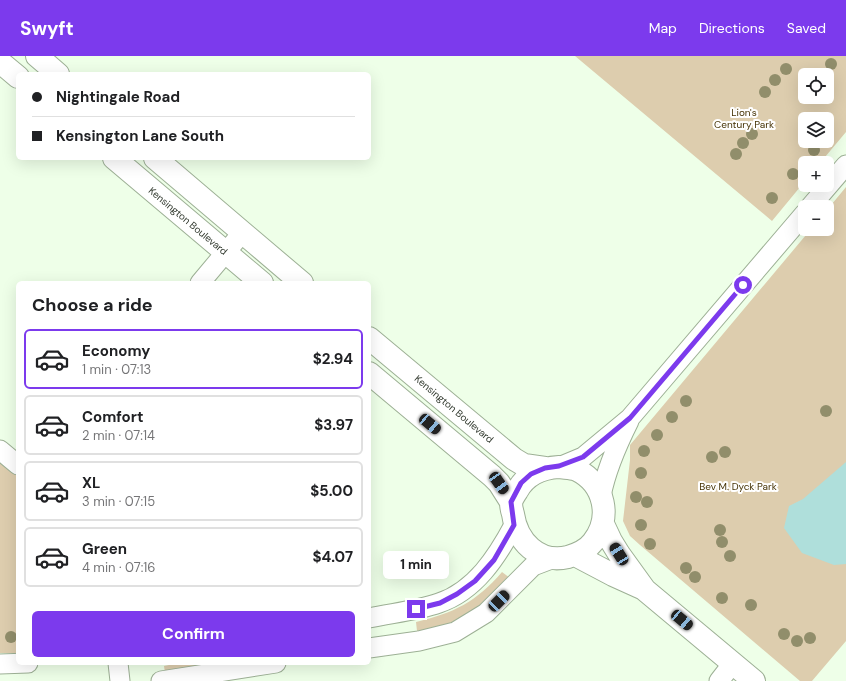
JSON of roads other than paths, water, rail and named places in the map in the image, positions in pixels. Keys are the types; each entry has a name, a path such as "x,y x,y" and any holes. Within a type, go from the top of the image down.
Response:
{"street":[{"path":"37,56 56,72"},
{"path":"0,62 16,75"},
{"name":"Kensington Boulevard","path":"116,160 260,281"},
{"path":"157,160 300,281"},
{"path":"816,200 846,165"},
{"path":"511,502 521,483 531,474 583,457 630,418 798,221"},
{"path":"202,281 242,233"},
{"name":"Kensington Boulevard","path":"371,340 514,459 524,465 552,467"},
{"path":"371,375 499,483 511,502 514,525 521,539 531,549 542,556 565,556 609,573 645,590 754,681"},
{"path":"601,496 604,478 630,418"},
{"path":"0,450 16,462"},
{"path":"552,467 576,469 587,476 597,486 601,496 603,524 619,554 645,590"},
{"path":"371,648 419,641 455,632 486,613 533,566 589,547 603,524"},
{"path":"371,618 422,608 440,603 457,594 475,581 494,560 514,525"},
{"path":"0,664 16,663"},
{"path":"719,681 733,663"},
{"path":"118,665 120,681"},
{"path":"161,681 263,665"}],"water":[{"path":"846,462 846,564 834,565 802,553 784,528 789,506 803,499"}],"park label":[{"name":"Lion's Century Park","path":"744,118"},
{"name":"Bev M. Dyck Park","path":"738,486"}]}
